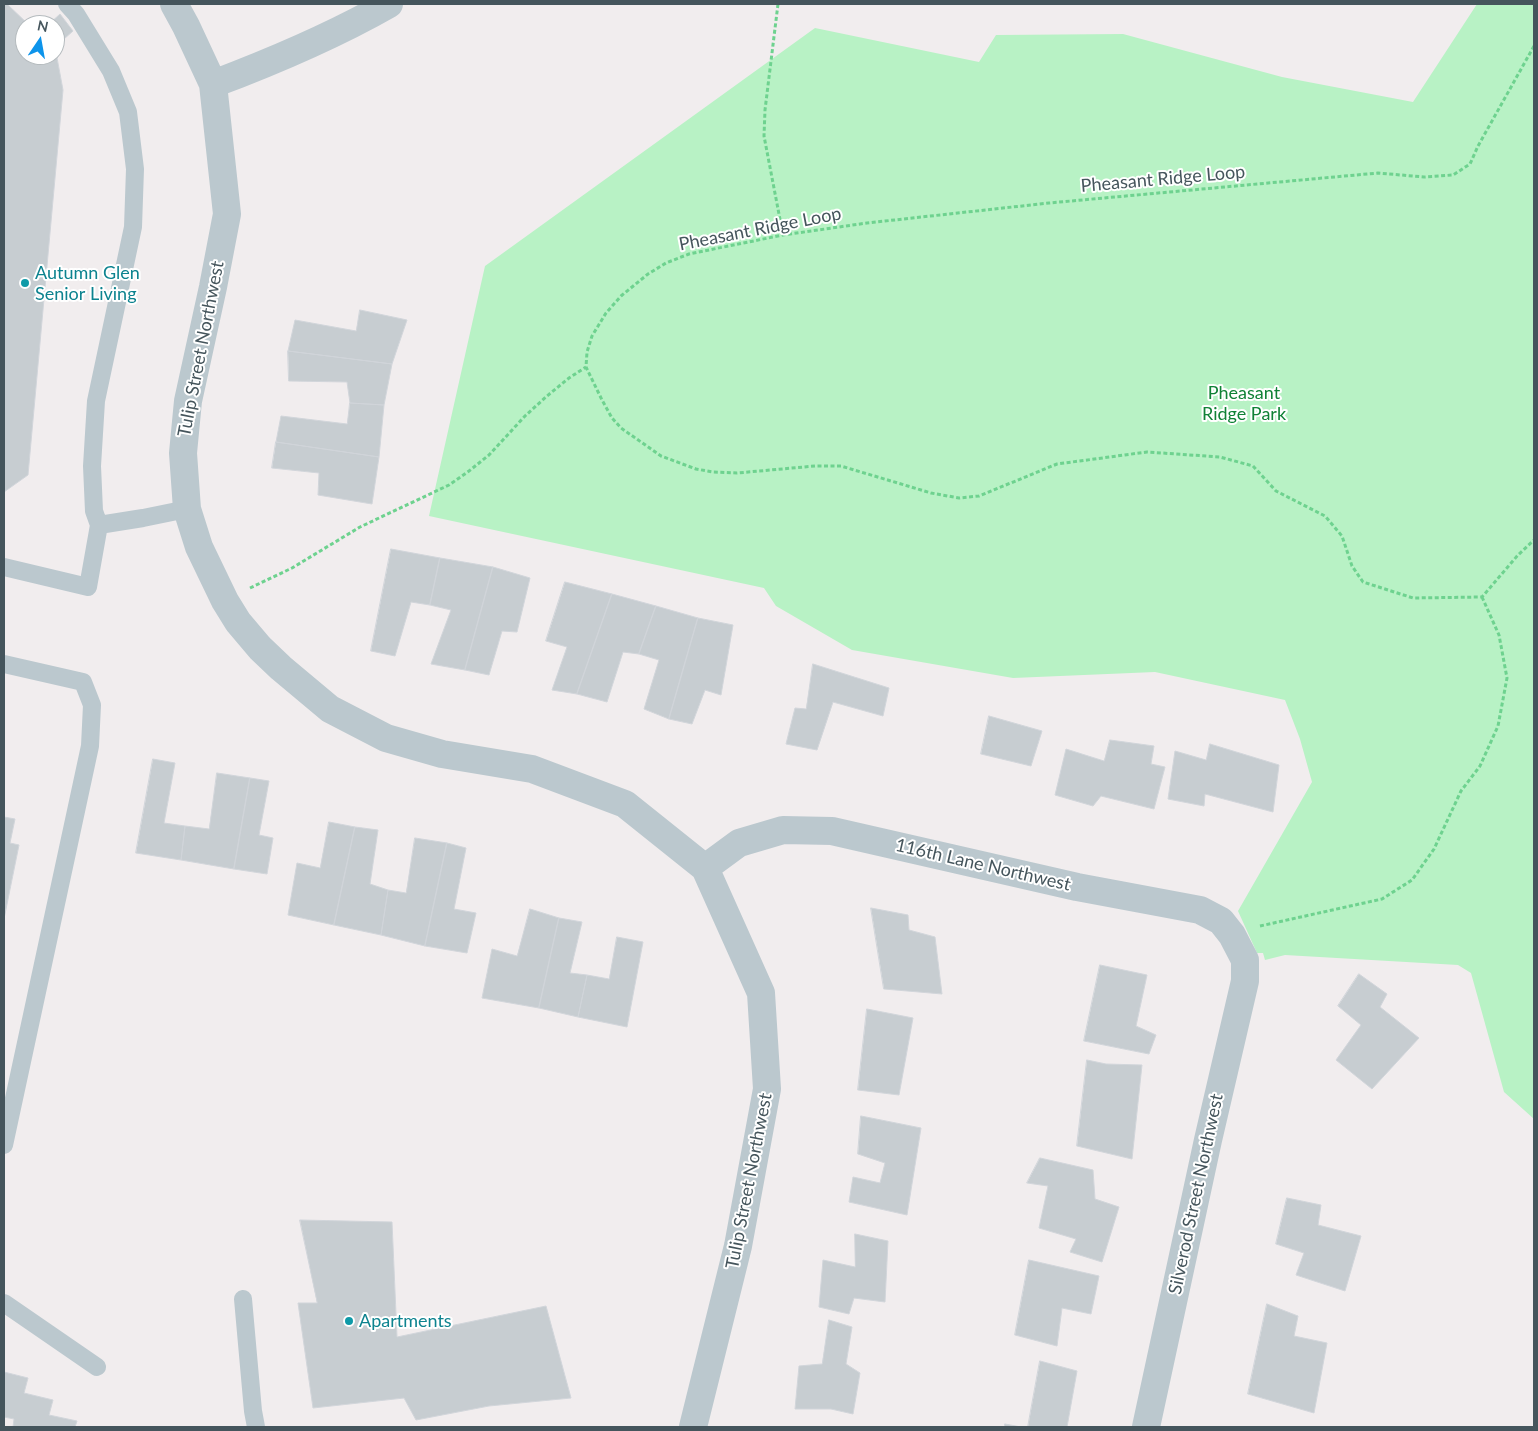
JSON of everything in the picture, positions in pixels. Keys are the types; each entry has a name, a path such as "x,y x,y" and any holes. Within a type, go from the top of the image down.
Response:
{"street":[{"path":"174,4 214,84 285,56 359,21 389,4"},
{"name":"Tulip Street Northwest","path":"214,84 226,214 213,287 188,401 183,453 187,509 199,547 238,622 260,648 281,668 330,709 386,738 442,754 532,770 625,804 706,868 761,992 767,1089 738,1246 693,1427"},
{"name":"116th Lane Northwest","path":"706,868 739,843 783,830 832,831 1077,887 1200,910 1221,921 1232,935 1245,960"},
{"name":"Silverod Street Northwest","path":"1146,1427 1210,1130 1245,981 1245,960"}],"lane":[{"path":"4,567 88,588 99,525 94,511 92,466 96,401 133,227 135,169 128,112 111,71 67,4"},
{"path":"99,525 187,509"},
{"path":"4,664 82,682 92,705 90,746 4,1145"},
{"path":"243,1299 256,1427"},
{"path":"4,1303 97,1367"}],"path":[{"path":"778,4 765,110 764,136 783,235"},
{"name":"Pheasant Ridge Loop","path":"586,367 587,352 592,336 606,313 621,296 648,274 666,263 689,254 783,235 867,222 1049,203 1378,173 1424,177 1453,175 1470,164 1478,146 1534,46"},
{"path":"225,600 292,568 360,528 449,485 470,471 489,454 547,396 586,367 612,418 621,428 661,456 678,464 696,469 737,473 816,466 840,466 931,493 959,498 979,496 1057,464 1147,452 1220,457 1253,466 1276,491 1325,516 1342,536 1352,566 1363,582 1413,598 1482,597 1518,555 1534,540"},
{"path":"1232,935 1274,922 1382,899 1412,880 1434,849 1461,791 1480,766 1498,726 1507,678 1499,634 1482,597"}],"green space":[{"name":"Pheasant Ridge Park","path":"1477,4 1534,4 1534,1119 1504,1092 1471,973 1458,965 1285,955 1265,960 1263,953 1257,953 1238,911 1312,782 1300,739 1285,700 1155,672 1013,678 852,650 776,606 764,588 429,516 485,266 815,28 979,62 996,35 1123,34 1282,77 1413,102"}],"building":[{"name":"Autumn Glen Senior Living","path":"4,4 7,4 19,15 15,15 15,65 58,65 63,90 28,475 4,492"},
{"path":"65,21 73,31 65,38"},
{"path":"360,310 407,320 392,364 288,351 295,320 356,331"},
{"path":"288,351 392,364 384,405 350,403 347,382 289,381"},
{"path":"350,403 384,405 379,457 276,442 281,416 347,424"},
{"path":"276,442 379,457 372,504 318,495 319,473 272,468"},
{"path":"391,549 440,558 430,605 411,602 395,656 371,651"},
{"path":"440,558 493,567 465,670 431,664 451,610 430,605"},
{"path":"493,567 530,578 517,632 502,631 489,675 465,670"},
{"path":"565,582 612,594 577,694 552,690 567,647 546,641"},
{"path":"612,594 656,606 639,654 623,652 607,702 577,694"},
{"path":"656,606 698,618 669,719 644,709 659,660 639,654"},
{"path":"698,618 733,625 721,695 705,690 692,724 669,719"},
{"path":"813,664 889,688 883,716 833,702 817,750 786,744 795,708 806,709"},
{"path":"989,716 1042,731 1031,766 981,754"},
{"path":"1110,740 1154,746 1151,764 1165,767 1154,809 1101,796 1093,806 1055,795 1066,749 1104,761"},
{"path":"1210,744 1279,765 1273,812 1205,794 1204,806 1168,799 1175,751 1206,760"},
{"path":"153,759 175,763 164,823 185,826 181,860 136,853"},
{"path":"217,773 250,778 234,869 181,860 185,826 209,829"},
{"path":"250,778 269,781 259,835 273,838 267,874 234,869"},
{"path":"4,817 15,819 10,843 19,845 4,919"},
{"path":"329,822 355,827 334,925 288,915 297,863 320,868"},
{"path":"355,827 378,830 370,884 388,890 381,935 334,925"},
{"path":"415,838 447,843 425,946 381,935 388,890 406,893"},
{"path":"447,843 466,848 454,909 476,913 467,953 425,946"},
{"path":"871,908 908,915 909,930 935,937 942,994 884,989"},
{"path":"530,909 559,918 539,1008 482,998 492,949 517,956"},
{"path":"559,918 582,922 570,973 587,975 578,1017 539,1008"},
{"path":"617,937 643,942 627,1027 578,1017 587,975 609,979"},
{"path":"1100,965 1147,975 1136,1026 1156,1035 1149,1054 1084,1041"},
{"path":"1359,974 1387,994 1380,1007 1419,1038 1372,1089 1336,1060 1361,1025 1338,1006"},
{"path":"867,1009 913,1018 899,1095 858,1090"},
{"path":"1087,1060 1106,1064 1142,1065 1132,1159 1077,1146"},
{"path":"861,1116 921,1128 907,1215 849,1202 853,1177 880,1183 885,1163 858,1154"},
{"path":"1040,1158 1093,1170 1095,1199 1119,1207 1102,1262 1070,1252 1076,1239 1039,1228 1048,1186 1027,1183"},
{"path":"1287,1198 1321,1205 1318,1225 1361,1236 1345,1291 1296,1275 1304,1253 1276,1244"},
{"name":"Apartments","path":"300,1220 392,1222 397,1337 546,1306 571,1398 489,1406 416,1420 404,1398 313,1408 298,1303 317,1303"},
{"path":"855,1234 888,1241 885,1302 854,1298 849,1314 819,1307 823,1260 855,1267"},
{"path":"1029,1260 1099,1276 1091,1314 1062,1308 1057,1346 1015,1335"},
{"path":"1267,1304 1298,1316 1294,1336 1327,1343 1314,1413 1248,1394"},
{"path":"829,1320 852,1327 846,1364 860,1373 853,1414 831,1409 795,1409 799,1366 822,1364"},
{"path":"1040,1361 1077,1371 1067,1427 1028,1427"},
{"path":"4,1372 28,1378 24,1393 53,1400 49,1415 77,1421 75,1427 13,1427 14,1419 4,1417"},
{"path":"1005,1424 1021,1427 1005,1427"}],"place":[{"name":"Autumn Glen Senior Living","path":"25,283"},
{"name":"Apartments","path":"349,1321"}]}
